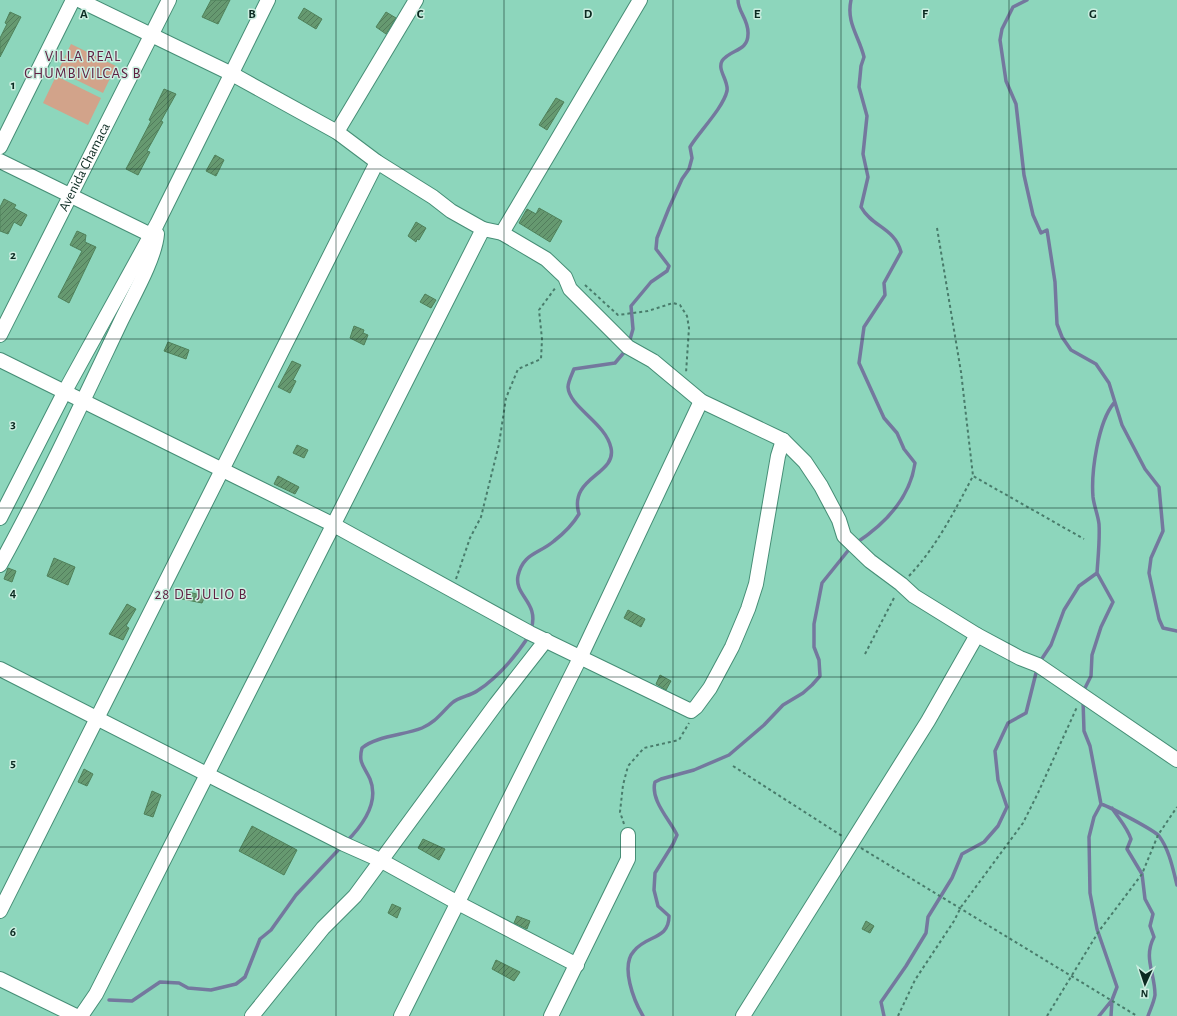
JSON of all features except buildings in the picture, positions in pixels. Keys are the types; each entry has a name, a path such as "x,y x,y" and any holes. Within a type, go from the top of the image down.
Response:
{"street":[{"path":"0,147 73,0"},
{"path":"79,0 232,74 337,132 377,162 433,197 450,211 483,229 502,233 546,259 565,277 570,289 628,347 652,361 701,401 783,440 805,462 821,486 839,520 844,536 870,561 901,584 914,596 934,610 977,635 1020,658 1038,665 1083,694 1177,760"},
{"name":"Avenida Chamaca","path":"0,335 169,0"},
{"path":"0,518 65,392 154,230 268,0"},
{"path":"337,132 416,0"},
{"path":"502,233 640,0"},
{"path":"0,162 70,196 154,230"},
{"path":"0,911 377,162"},
{"path":"81,1016 96,994 208,774 332,524 483,229"},
{"path":"0,565 42,486 151,257 156,241 154,230"},
{"path":"0,360 332,524 580,658 691,711 696,707 710,688 732,647 748,609 756,584 778,456 783,440"},
{"path":"401,1016 580,658 701,401"},
{"path":"743,1016 928,721 977,635"},
{"path":"252,1016 323,928 355,896 496,704 546,640"},
{"path":"0,669 344,844 380,860 458,903 577,965"},
{"path":"551,1016 628,859 628,835"},
{"path":"0,979 76,1016"}],"path":[{"path":"865,654 901,584 926,558 973,476 961,372 937,228"},
{"path":"452,590 470,538 481,517 499,444 506,398 518,369 541,359 542,339 539,310 549,294 565,277"},
{"path":"582,283 618,316 648,311 673,303 680,305 687,316 689,328 687,373 682,386"},
{"path":"973,476 1084,539"},
{"path":"898,1016 915,980 954,921 961,907 1023,823 1083,694"},
{"path":"628,835 620,812 623,785 628,766 644,748 679,740 693,716 691,711"},
{"path":"733,766 851,842 961,907 1137,1016"},
{"path":"1047,1016 1099,931 1142,874 1158,835 1177,806"}],"shaded area":[{"path":"71,44 116,66 103,93 58,71"},
{"path":"56,76 101,98 88,125 43,103"}],"waterway":[{"path":"629,343 633,329 631,306 651,282 667,271 669,266 656,249 657,238 682,179 689,169 692,158 690,147 725,98 727,87 721,68 722,61 729,54 742,47 747,40 747,24 738,4 738,0"},
{"path":"851,0 850,16 864,57 861,66 859,87 867,116 863,154 868,177 861,207 871,219 889,232 898,244 901,252 884,283 885,295 864,327 859,363 884,418 897,433 904,449 915,463 908,488 902,499 886,519 867,536 856,543"},
{"path":"1027,0 1013,7 1002,29 1000,40 1006,81 1016,104 1024,175 1033,215 1041,233 1047,230 1055,282 1057,324 1062,337 1071,350 1096,364 1109,383 1122,425 1145,469 1159,487 1163,531 1151,558 1149,573 1159,619 1163,628 1177,631"},
{"path":"531,630 533,620 532,613 518,583 520,568 528,558 554,541 574,521 579,514 577,502 580,492 586,484 601,471 611,457 611,448 608,439 574,401 568,387 569,380 574,369 615,363 626,350"},
{"path":"1039,663 1051,645 1064,610 1079,586 1097,573 1099,530 1093,497 1093,474 1100,434 1108,411 1114,403"},
{"path":"643,1016 636,1002 630,984 628,965 630,957 634,951 639,946 661,933 668,924 669,916 658,906 654,890 655,873 677,835 655,796 655,782 694,770 729,755 764,725 783,705 803,693 820,676 819,660 814,647 814,624 822,583 851,547"},
{"path":"1083,692 1091,676 1092,655 1101,627 1113,602 1097,573"},
{"path":"346,842 358,829 368,814 373,797 370,779 361,761 362,748 383,738 422,728 431,723 448,706 455,701 474,693 499,673 512,659 529,636"},
{"path":"884,1016 881,1002 906,966 926,933 928,917 952,878 962,854 984,842 998,826 1007,807 998,780 995,751 1008,723 1026,713 1037,669"},
{"path":"1083,700 1084,731 1090,746 1101,804 1132,819 1159,836 1168,853 1177,885"},
{"path":"1101,804 1094,817 1089,837 1090,893 1097,929 1117,987 1112,1000 1111,1016"},
{"path":"1112,808 1131,839 1127,849 1142,874 1145,899 1153,914 1150,926 1154,937 1149,959 1155,987 1155,995 1148,1016"},
{"path":"109,1000 132,1001 160,982 179,983 188,988 211,990 236,984 245,977 260,939 271,930 296,895 342,846"},
{"path":"1099,1016 1112,1000"}],"district":[{"name":"VILLA REAL CHUMBIVILCAS B","path":"83,64"},
{"name":"28 DE JULIO B","path":"201,594"}]}
